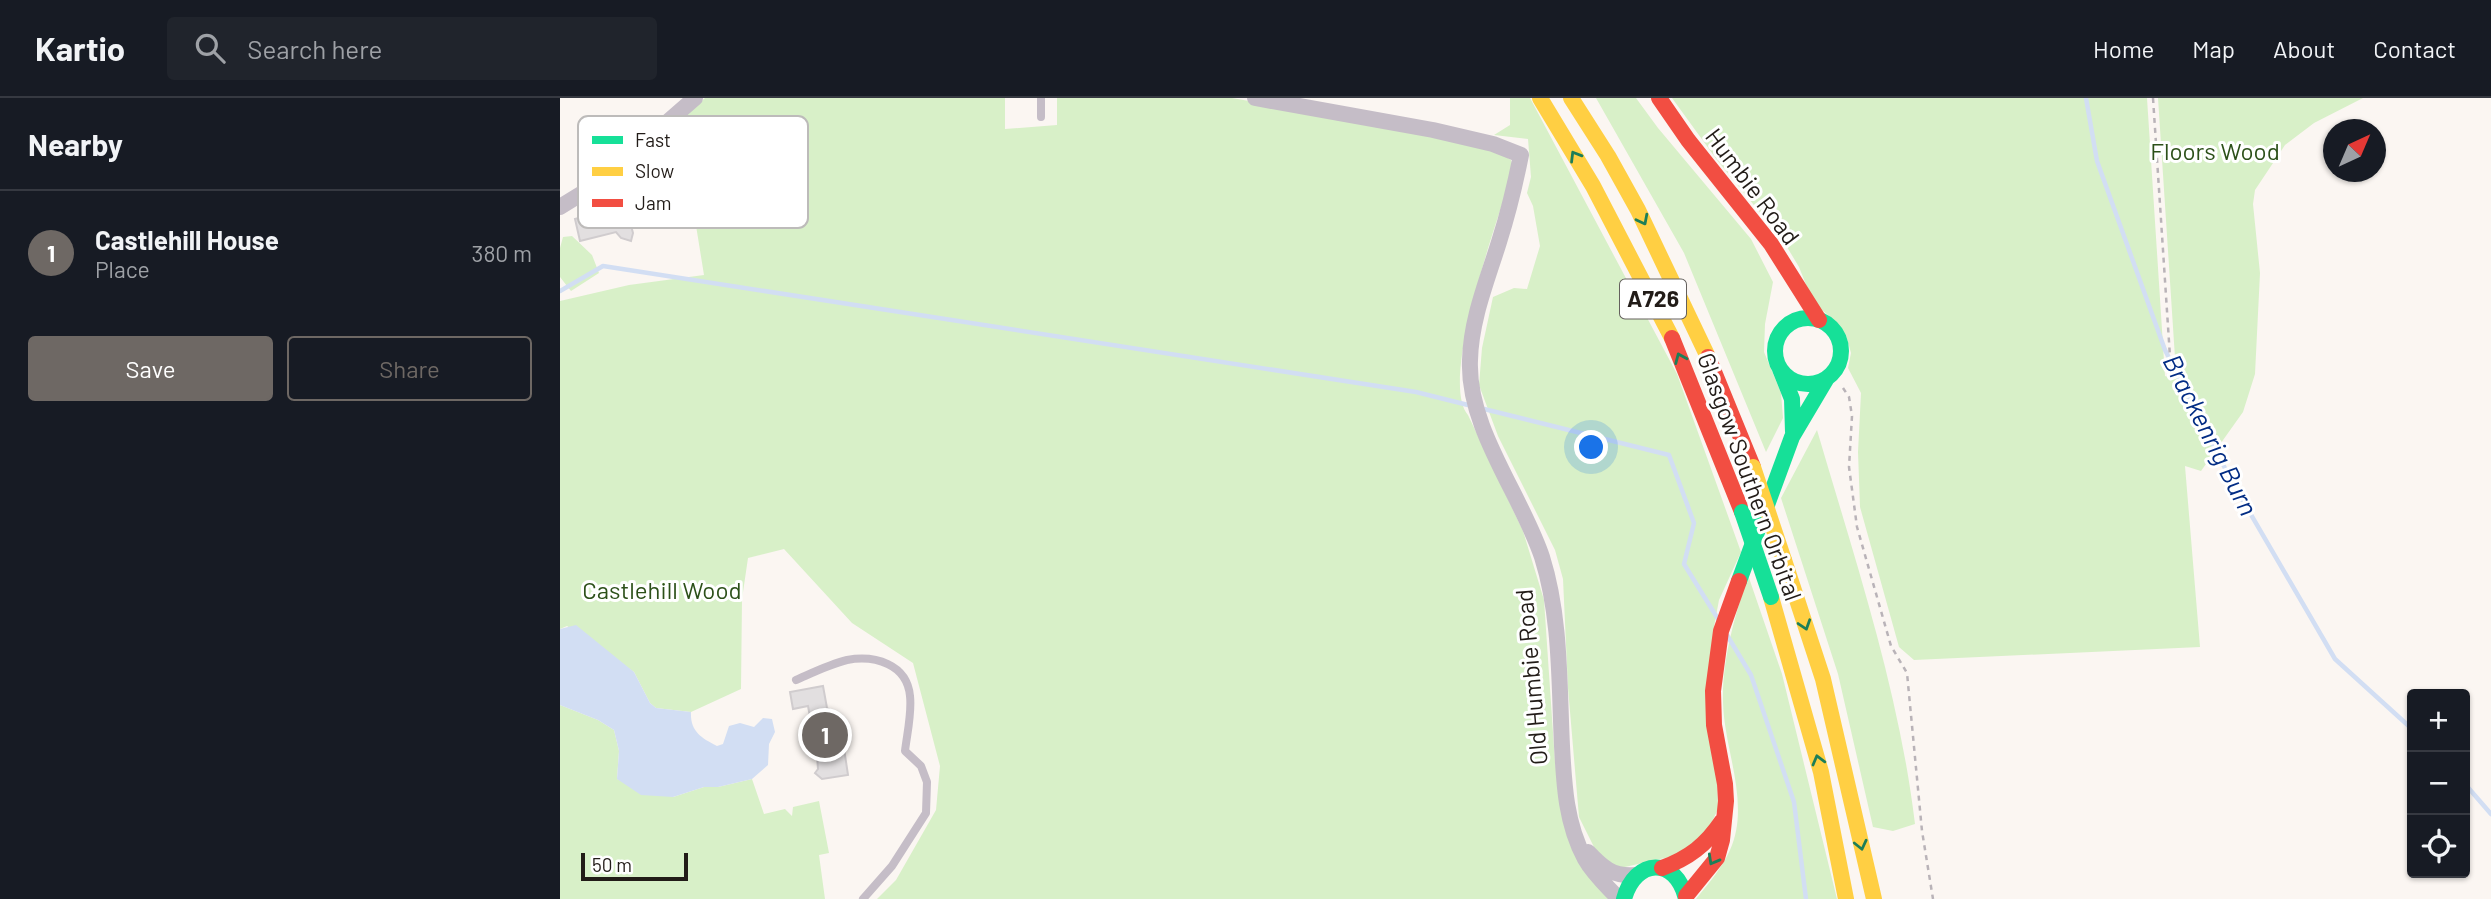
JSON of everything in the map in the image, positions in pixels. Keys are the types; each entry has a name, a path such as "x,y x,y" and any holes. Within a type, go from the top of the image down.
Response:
{"main road":[{"name":"Glasgow Southern Orbital","path":"1540,98 1593,186 1667,326 1742,512 1771,597 1821,772 1846,899"},
{"name":"Glasgow Southern Orbital","path":"1571,98 1619,174 1663,259 1714,370 1753,467 1823,679 1874,899"},
{"name":"Humbie Road","path":"1659,98 1688,140 1771,244 1819,320"},
{"name":"Humbie Road","path":"1781,332 1787,314 1785,269"},
{"path":"1686,897 1717,858 1724,818 1725,784 1714,725 1713,691 1721,631 1792,437 1840,360 1841,346 1838,336 1819,320 1797,320 1781,332 1775,350 1794,401 1796,412 1792,437"},
{"path":"1780,368 1792,380 1803,384 1817,383 1829,376"},
{"path":"1662,868 1692,856 1704,846 1724,818"},
{"path":"1622,899 1634,875 1652,867 1662,868 1679,878 1686,897"}],"street":[{"path":"674,116 695,98"},
{"name":"Old Humbie Road","path":"1255,98 1433,130 1493,144 1521,155 1499,243 1478,307 1470,361 1474,400 1493,450 1530,524 1543,561 1555,616 1563,769 1568,816 1575,836"},
{"path":"560,207 578,196"},
{"path":"1575,836 1598,863 1611,873 1634,875"},
{"path":"1575,836 1595,875 1622,899"}],"lane":[{"path":"1041,98 1041,117"},
{"path":"796,680 847,660 879,659 896,668 908,683 911,698 905,751 921,766 927,782 926,813 892,866 863,899"}],"path":[{"path":"2153,98 2171,372"},
{"path":"1829,376 1849,397 1852,416 1849,467 1857,527 1891,646 1907,673 1922,831 1933,899"}],"green space":[{"name":"Castlehill Wood","path":"705,98 1005,98 1005,129 1057,125 1057,98 1232,98 1422,131 1496,151 1511,160 1513,171 1474,296 1461,369 1461,397 1523,531 1544,600 1555,762 1568,836 1610,899 877,899 896,880 936,810 940,766 913,663 852,623 784,549 748,558 742,599 741,689 691,712 656,708 650,703 634,672 567,626 560,629 560,301 629,285 704,275 696,228 808,228 808,116 684,116"},
{"path":"1510,98 1530,98 1677,374 1741,552 1719,600 1713,632 1718,809 1707,832 1678,855 1616,869 1595,849 1579,817 1568,688 1563,579 1555,550 1498,436 1479,385 1482,348 1493,297 1514,288 1527,289 1540,246 1533,206 1527,193 1531,177 1528,139 1494,135 1510,125"},
{"path":"1596,98 1636,98 1751,239 1773,282 1765,324 1764,352 1781,393 1783,418 1766,452 1684,253"},
{"name":"Floors Wood","path":"1672,98 2147,98 2165,376 2174,379 2176,373 2158,98 2363,98 2314,123 2285,145 2255,190 2253,204 2260,273 2255,374 2243,412 2201,471 2185,466 2200,647 1914,660 1899,647 1860,507 1858,452 1861,393 1848,368 1851,353 1846,335 1833,319 1818,307 1784,242 1717,160"},
{"path":"572,236 592,255 599,273 571,291 560,277 560,248 563,237"},
{"path":"1817,430 1887,675 1908,774 1915,824 1893,831 1873,827 1838,674 1781,498"},
{"path":"1748,575 1782,674 1837,899 1696,899 1723,863 1736,832 1737,796 1724,720 1723,686 1730,638"},
{"path":"560,705 598,720 614,730 619,751 617,779 673,797 704,787 718,787 752,779 764,814 785,809 792,816 793,807 819,801 829,853 819,855 825,899 560,899"}],"water":[{"path":"576,625 634,672 650,703 656,708 691,712 692,724 698,733 717,746 723,744 729,726 740,723 754,727 763,718 772,719 775,732 769,744 768,765 752,779 718,787 704,787 673,797 641,795 617,779 619,751 614,730 598,720 560,705 560,629"}],"building":[{"path":"578,218 578,228 632,228 631,241 621,238 616,232 580,241 575,219"},
{"path":"823,686 827,708 839,715 848,775 822,779 815,773 818,769 817,756 811,747 815,742 813,730 808,726 811,722 808,706 793,709 790,692"}],"waterway":[{"name":"Brackenrig Burn","path":"2086,98 2097,161 2165,350 2232,482 2335,659 2407,724"},
{"path":"560,291 603,266 1416,392 1472,406"},
{"path":"1480,408 1669,455 1694,523 1684,564 1718,619"},
{"path":"1727,635 1751,675 1794,802 1806,899"},
{"name":"Brackenrig Burn","path":"2470,790 2491,814"}],"traffic: fast":[{"path":"1808,318 1821,321 1831,328 1838,338 1841,351 1838,364 1831,374 1821,381 1808,384 1795,381 1785,374 1778,364 1775,351 1778,338 1785,328 1795,321 1808,318"},
{"path":"1780,369 1792,399 1793,432"},
{"path":"1739,581 1792,437 1827,378"},
{"path":"1742,512 1771,597"},
{"path":"1624,899 1629,885 1637,876 1655,868 1665,869 1674,875 1686,899"}],"traffic: slow":[{"path":"1540,98 1593,186 1672,338"},
{"path":"1571,98 1638,210 1708,357"},
{"path":"1753,467 1784,560"},
{"path":"1784,560 1823,679 1874,899"},
{"path":"1771,597 1821,772 1846,899"}],"traffic: jam":[{"path":"1659,98 1688,140 1771,244 1819,320"},
{"path":"1672,338 1742,512"},
{"path":"1708,357 1753,467"},
{"path":"1686,896 1717,858 1722,840 1725,784 1714,725 1713,691 1721,631 1739,581"},
{"path":"1662,868 1696,850 1722,821"}],"place":[{"name":"Castlehill House","path":"825,735"}]}
